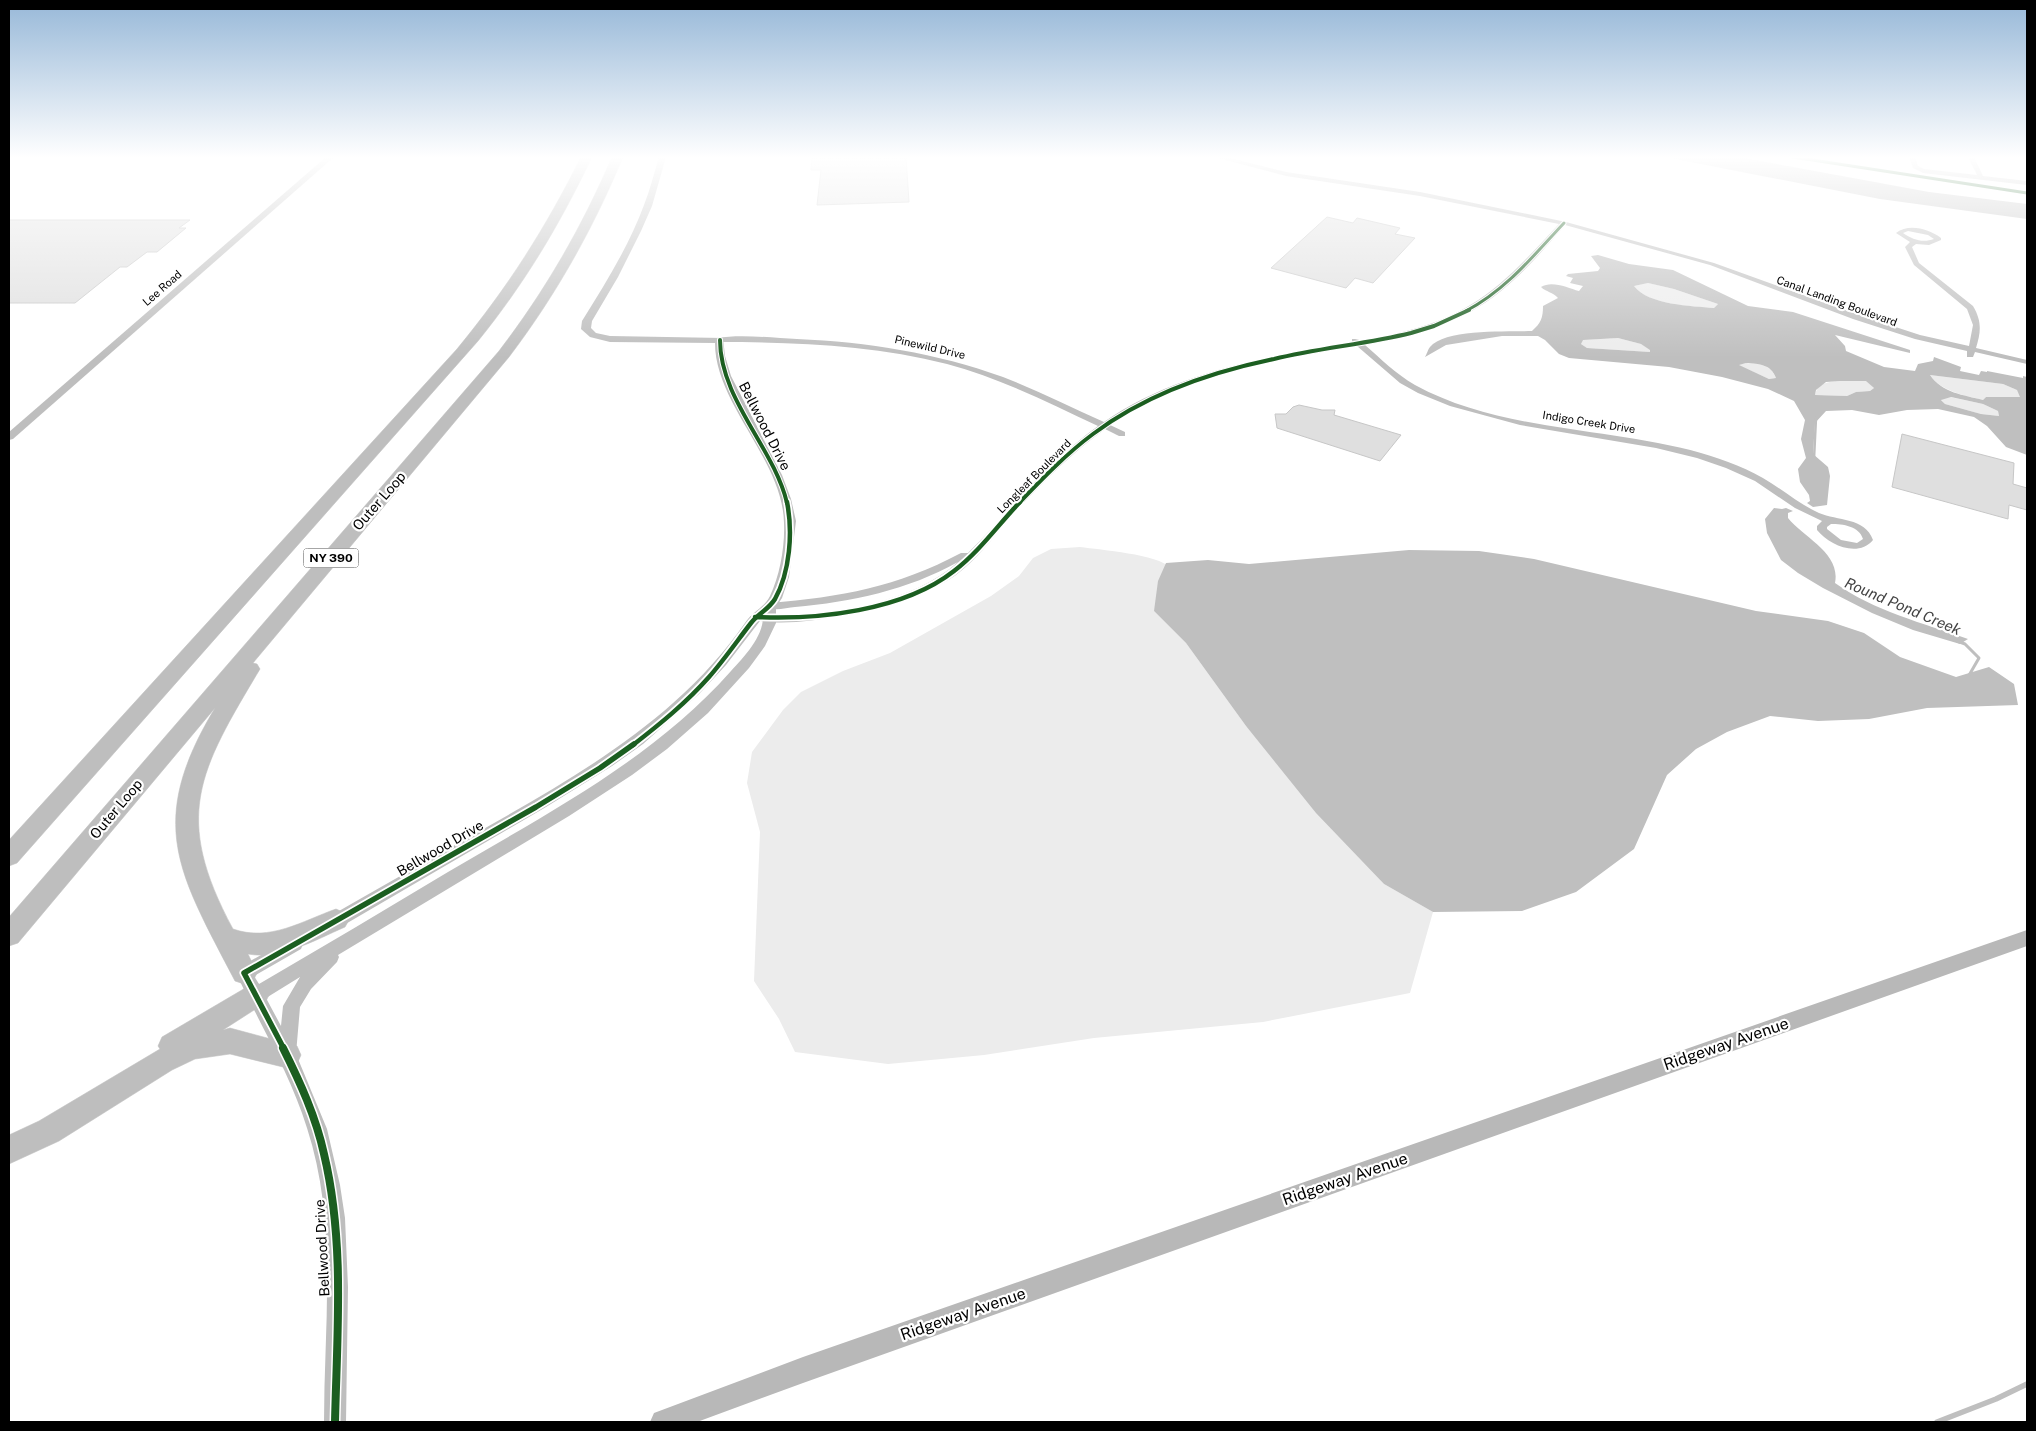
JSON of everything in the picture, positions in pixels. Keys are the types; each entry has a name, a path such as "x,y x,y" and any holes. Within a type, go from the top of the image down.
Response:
{"highway":[{"name":"NY 390","path":"9,856 448,369 488,320 520,276 551,224"},
{"name":"Outer Loop","path":"9,935 490,371 529,321 563,271 589,224"},
{"path":"9,1144 250,984 199,884 191,861 185,826 189,792 200,757 218,721 276,629 307,586"},
{"path":"226,937 239,944 250,945 276,943 344,929"},
{"path":"9,1150 50,1131 162,1061 193,1047 230,1041 287,1055"}],"main road":[{"name":"Ridgeway Avenue","path":"663,1422 794,1373 2027,938"}],"street":[{"name":"Lee Road","path":"9,438 254,224"},
{"path":"640,224 614,277 587,321 586,329 595,336 610,339 720,340"},
{"name":"Longleaf Boulevard","path":"766,614 846,612 907,596 935,583 949,574 986,540 1059,462 1104,426 1159,396 1218,374 1272,359 1355,341 1406,334 1446,321 1496,293 1563,224"},
{"name":"Canal Landing Boulevard","path":"1567,224 1643,244 1893,334 2027,367"},
{"path":"1915,241 1900,235 1900,231 1918,229 1935,235 1939,240 1934,242 1915,241 1908,247 1916,264 1970,308 1977,317 1978,325 1971,352"},
{"name":"Pinewild Drive","path":"720,340 828,342 872,346 918,355 993,376 1122,434"},
{"name":"Bellwood Drive","path":"250,984 344,929 581,800 668,741 733,678 763,637 766,614 780,584 787,557 790,530 789,511 776,471 725,372 718,349 720,340"},
{"name":"Indigo Creek Drive","path":"1355,341 1401,380 1420,391 1466,409 1513,422 1664,447 1691,454 1742,472 1768,484 1799,506 1829,521"},
{"name":"Canal Landing Boulevard","path":"1971,352 2027,362"},
{"name":"Bellwood Drive","path":"250,984 344,929 631,746 668,717 700,687 766,614"},
{"path":"287,1055 292,1006 305,984 344,929"},
{"name":"Bellwood Drive","path":"250,984 287,1055 315,1122 330,1184 336,1271 335,1422"}],"shaded area":[{"path":"1598,255 1629,264 1673,270 1748,306 1793,312 1910,350 1910,353 1835,335 1845,346 1846,351 1884,367 1915,371 1918,364 1933,361 1934,357 1961,367 1960,371 1979,375 1981,371 1987,371 2023,378 2023,376 2027,377 2027,455 2006,447 1987,426 1974,417 1938,409 1907,410 1879,415 1852,410 1826,411 1815,423 1813,454 1828,467 1830,476 1827,505 1813,507 1807,503 1810,501 1809,495 1800,482 1798,469 1806,458 1801,439 1805,420 1794,401 1768,389 1722,377 1669,367 1569,358 1559,354 1545,340 1538,336 1502,336 1446,345 1425,357 1430,347 1438,341 1449,337 1478,332 1532,331 1541,320 1543,306 1558,298 1541,287 1555,284 1579,291 1583,286 1570,283 1573,278 1566,276 1568,274 1598,271 1600,268 1591,256","holes":["1648,283 1674,289 1718,304 1714,308 1660,301 1649,297 1634,286","1618,338 1641,344 1650,352 1587,348 1581,344 1583,340","1751,363 1768,367 1776,378 1769,379 1739,365","1930,375 2003,384 2017,390 2020,397 1986,397 1983,400 1947,390","1840,381 1866,381 1874,388 1870,391 1856,392 1847,396 1815,395 1816,390 1826,382","1951,397 1983,404 1998,411 1999,416 1981,414 1945,404 1941,400"]},
{"path":"1648,283 1674,289 1718,304 1714,308 1659,301 1649,297 1634,286"},
{"path":"1618,338 1641,344 1651,350 1650,352 1587,348 1581,344 1582,340"},
{"path":"1746,363 1760,364 1768,367 1776,378 1769,379 1738,365"},
{"path":"1930,375 2003,384 2017,390 2021,397 1986,397 1983,400 1947,389"},
{"path":"1840,381 1867,381 1874,388 1870,391 1856,392 1847,396 1815,395 1821,385"},
{"path":"1950,397 1983,404 1998,411 1999,416 1981,414 1945,404 1941,399"},
{"path":"1774,508 1786,508 1793,511 1788,513 1788,518 1827,555 1835,572 1835,583 1882,609 1968,639 1960,644 1913,630 1872,613 1798,573 1781,560 1767,533 1765,519"},
{"path":"1080,547 1142,556 1164,563 1171,568 1154,611 1186,643 1246,726 1384,884 1433,912 1410,993 1263,1022 1094,1038 984,1055 888,1064 795,1052 779,1019 754,981 760,832 747,783 752,752 783,710 801,692 843,671 890,653 991,596 1019,576 1033,558 1051,549"},
{"path":"1409,550 1479,551 1534,559 1756,611 1828,621 1864,633 1900,657 1956,677 1989,667 2014,684 2018,705 1927,708 1869,719 1818,721 1770,716 1727,732 1696,749 1667,775 1634,849 1576,892 1522,911 1433,912 1384,884 1316,813 1246,726 1186,643 1154,611 1158,581 1166,563 1208,560 1249,564"}],"building":[{"path":"9,224 185,224 179,228 186,228 157,252 147,252 127,267 120,267 75,303 9,303"},
{"path":"1320,224 1382,224 1400,228 1395,234 1415,238 1373,283 1355,278 1346,288 1271,268"},
{"path":"1299,405 1322,410 1335,410 1334,415 1401,435 1380,461 1277,428 1275,414 1286,414 1293,407"},
{"path":"1902,434 2014,463 2013,484 2027,488 2027,510 2009,505 2008,519 1892,487"}],"waterway":[{"name":"Round Pond Creek","path":"1814,459 1816,418"},
{"name":"Round Pond Creek","path":"1957,641 1965,644 1979,658 1968,677"},
{"path":"1937,1422 1996,1399 2027,1384"}],"cycle path":[{"path":"755,617 803,617 858,610 886,603 934,584 953,572 967,559 1062,460 1093,433 1128,411 1168,392 1231,369 1296,354 1366,343 1411,333 1455,317 1489,298 1501,288 1523,268 1563,224"},
{"path":"335,1422 338,1287 335,1218 331,1185 317,1129 300,1083 244,973 536,807 630,748 694,693 733,648 752,622 774,601 783,577 787,559 790,523 789,509 777,474 733,391 720,354 720,340"}]}
